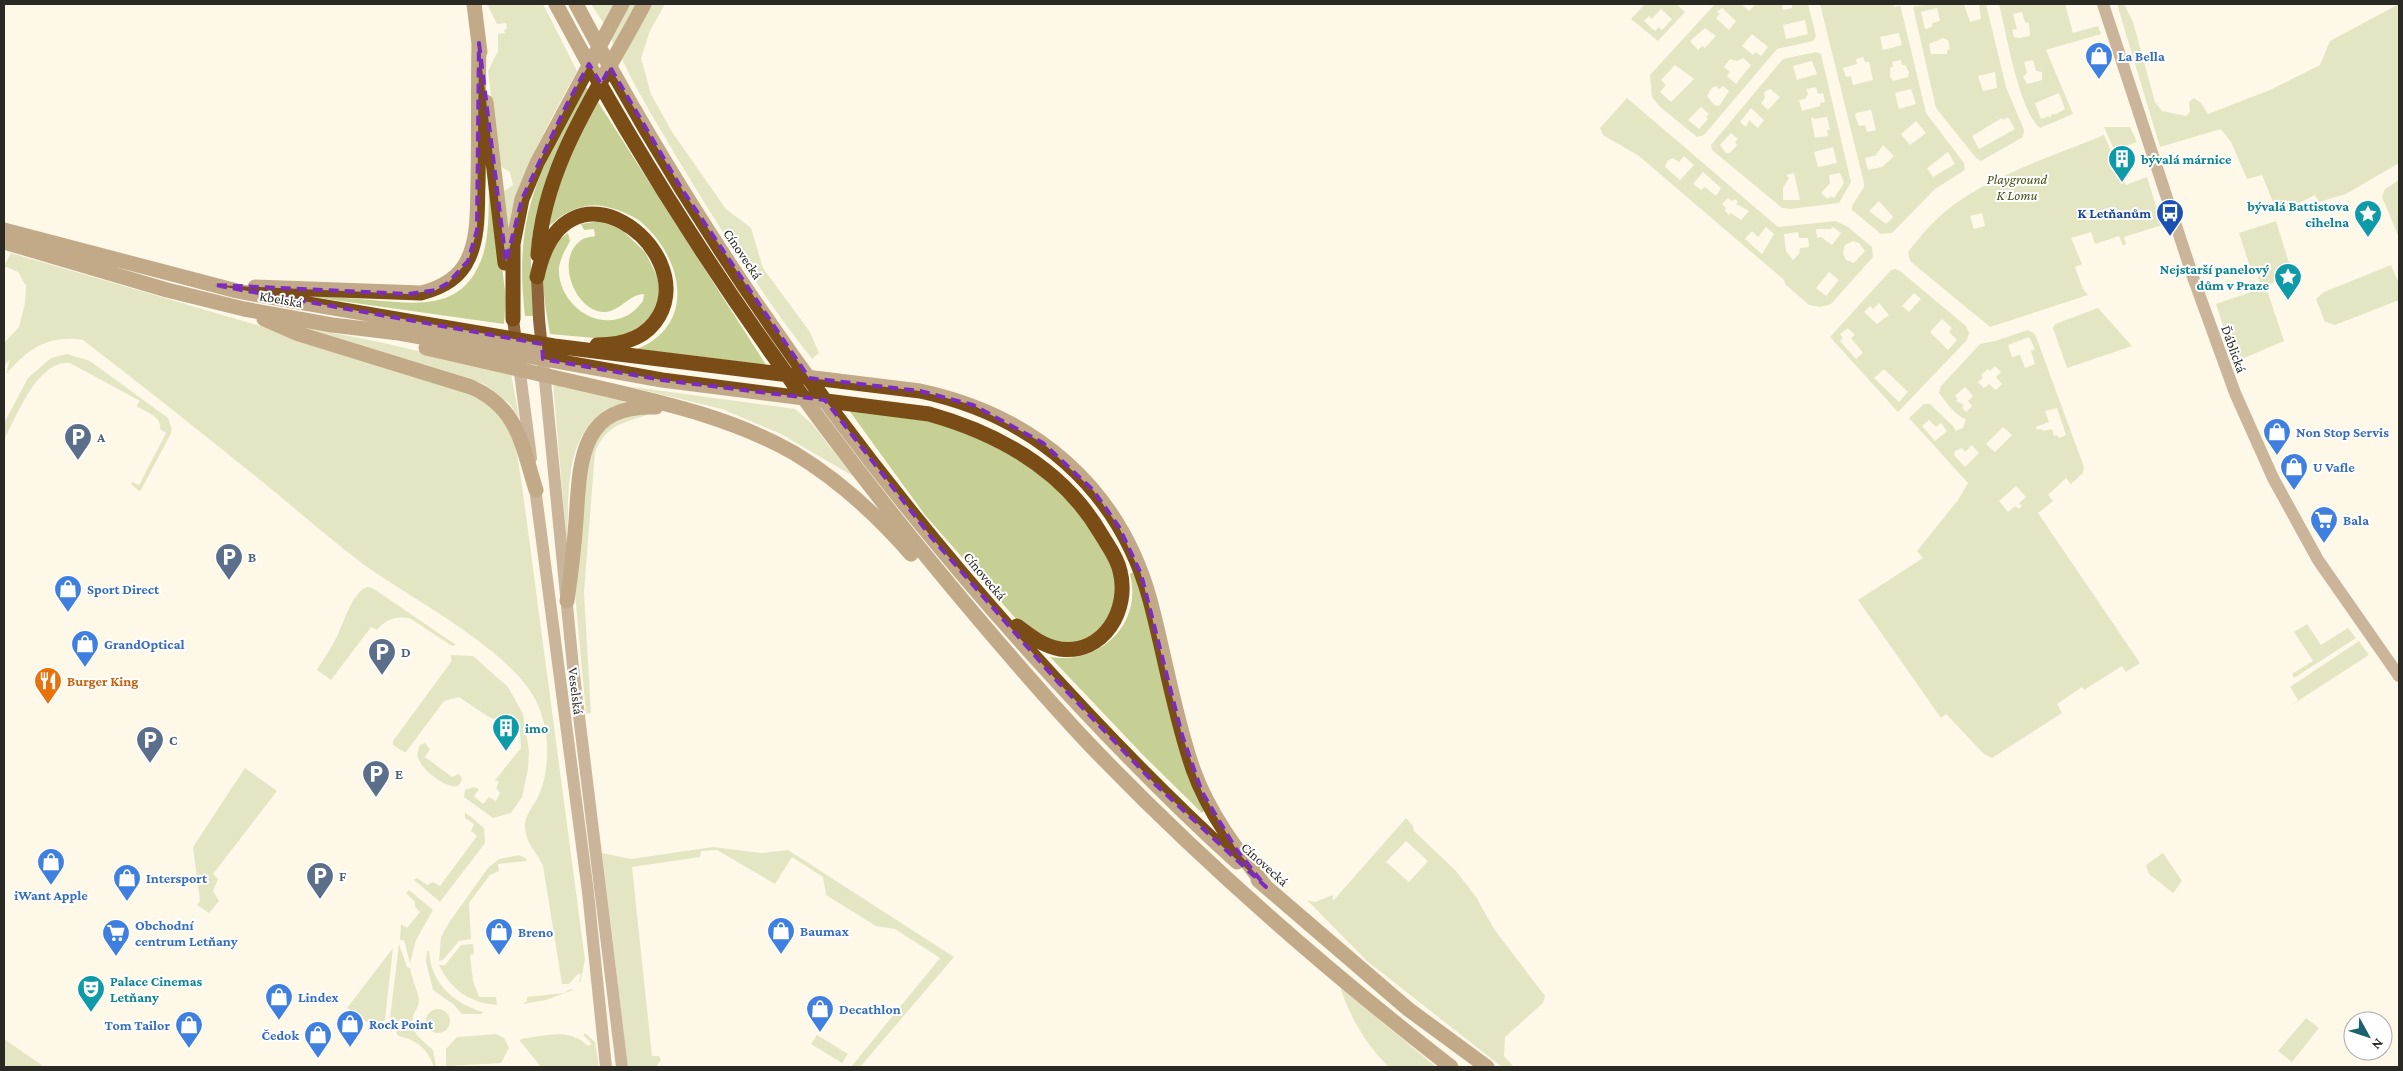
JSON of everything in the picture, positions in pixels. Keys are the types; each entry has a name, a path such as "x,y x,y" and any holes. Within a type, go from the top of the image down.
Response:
{"highway":[{"path":"474,4 498,213 514,319"},
{"path":"556,4 620,118 671,202 752,327 816,416 896,520 1028,679"},
{"path":"514,319 513,244 522,198 541,154 622,4"},
{"path":"537,277 540,230 552,179 565,150 644,4"},
{"name":"Cínovecká","path":"579,10 625,94 683,191 789,351 849,432 982,599 1064,689 1155,784 1266,887 1408,1009 1487,1067"},
{"path":"214,286 408,294 436,290 448,283 468,261 477,230 478,43"},
{"path":"537,277 542,255 554,232 568,221 580,215 595,214 618,220 631,227 642,237 662,268 667,283 666,299 660,314 651,327 639,337 609,345 554,346"},
{"name":"Kbelská","path":"4,230 214,286 554,346"},
{"name":"Kbelská","path":"4,242 167,290 244,309 332,325 399,333 662,380 886,407 929,414 970,427 1010,445 1051,474 1082,506 1111,550 1122,580 1120,609 1106,633 1085,646 1060,649 1040,642 982,599"},
{"path":"244,309 296,333 484,393 502,406 515,426 536,490"},
{"path":"332,325 634,396 713,417 792,452 857,498 900,540 967,617 1098,753 1242,892 1319,960 1451,1067"},
{"path":"554,346 920,391 973,405 1019,427 1043,442 1080,474 1093,490 1131,549 1150,600 1182,735 1193,770 1222,829 1266,887"},
{"path":"568,601 579,470 584,449 597,426 616,413 638,407 671,409 713,417"}],"main road":[{"name":"Ďáblická","path":"2103,4 2194,280 2233,388 2273,478 2318,560 2399,676"},
{"name":"Veselská","path":"537,277 539,319 587,790 622,1067"},
{"name":"Veselská","path":"514,319 588,892 606,1067"}],"highlighted area":[{"path":"479,43 506,262 522,199 567,104 589,64 601,84 610,67 683,191 809,378 920,391 973,405 1043,443 1093,490 1119,527 1141,574 1182,735 1202,792 1236,849 1266,887 1155,784 1058,682 932,538 825,400 662,380 543,359 542,344 214,285 408,294 436,290 448,283 468,261 477,230"}],"green space":[{"path":"487,4 543,4 577,71 527,170 519,191 509,235 504,191 513,185 510,172 500,166 488,71 498,51 498,34 505,33 504,30 507,29 506,23 497,24"},
{"path":"591,4 614,4 604,24"},
{"path":"629,4 638,4 615,47 610,37"},
{"path":"652,4 665,4 650,31 641,58 651,94 672,132 726,209 751,228 763,268 810,332 819,353 812,359 760,289 712,215 650,113 622,59"},
{"path":"1645,4 1676,4 1685,12 1658,41 1631,19","holes":["1661,9 1672,19 1662,30 1659,27 1655,31 1644,21 1649,16 1652,19"]},
{"path":"1715,4 1741,4 1749,11 1756,4 1782,4 1783,10 1792,8 1792,4 1808,4 1816,36 1813,41 1777,49 1704,135 1697,137 1659,106 1652,97 1650,75","holes":["1722,8 1736,21 1729,30 1716,18 1720,14 1717,12","1805,20 1808,34 1786,39 1783,25","1705,28 1716,36 1705,48 1702,46 1698,50 1690,41","1752,34 1768,47 1761,56 1756,52 1753,55 1742,46","1743,58 1751,65 1736,84 1727,76 1730,72 1724,67 1730,59 1737,61","1675,65 1694,79 1671,102 1660,92 1666,85 1661,80","1716,86 1719,89 1723,86 1729,91 1719,106 1714,105 1707,96 1712,88","1701,107 1709,114 1706,117 1708,119 1699,129 1688,120"]},
{"path":"1820,4 1893,4 1894,7 1900,6 1900,4 1926,113 1964,163 1965,170 1935,189 1892,233 1881,234 1852,210 1852,206 1864,187","holes":["1899,33 1902,45 1883,50 1880,37","1863,57 1865,62 1869,62 1873,80 1853,85 1851,76 1846,77 1843,68 1857,64 1856,59","1901,60 1902,65 1905,65 1909,72 1908,77 1893,81 1890,76 1890,68 1893,67 1892,62","1911,89 1916,104 1899,109 1895,93","1871,110 1876,130 1867,132 1865,125 1859,126 1855,116 1856,113","1916,121 1926,133 1910,145 1901,134","1883,145 1894,156 1882,167 1868,170 1865,158 1876,155","1948,152 1955,164 1933,177 1927,168","1879,201 1893,217 1886,224 1869,211"]},
{"path":"1929,4 1964,4 1970,22 1981,19 1979,4 1986,4 2006,87 2024,130 2023,137 1981,161 1976,158 1936,108 1913,7","holes":["1937,8 1940,21 1932,23 1932,27 1925,29 1921,12","1943,38 1948,40 1950,49 1947,50 1947,54 1931,54 1929,44","1995,72 1997,88 1983,91 1978,76","2008,117 2015,129 1979,149 1972,136 2002,118 2003,120"]},
{"path":"1999,4 2065,4 2073,33 2098,26 2101,34 2046,50 2073,114 2040,128 2032,119 2014,70","holes":["2022,12 2025,22 2029,23 2030,36 2014,37 2012,30 2017,29 2013,14","2033,60 2036,71 2042,72 2042,80 2027,84 2023,77 2027,73 2024,62","2059,93 2065,109 2052,114 2050,118 2049,116 2041,119 2035,103"]},
{"path":"2117,4 2124,4 2133,22 2155,102 2162,111 2186,116 2190,112 2189,102 2194,98 2201,103 2208,114 2270,90 2320,65 2330,41 2399,4 2399,163 2346,194 2319,202 2315,195 2278,214 2262,175 2247,179 2231,142 2221,129 2160,147"},
{"path":"1816,52 1821,54 1851,182 1839,203 1790,209 1782,208 1712,150 1711,145 1783,59","holes":["1812,61 1817,74 1797,80 1793,66","1816,87 1818,94 1823,93 1825,102 1820,103 1820,106 1802,111 1799,100 1805,99 1808,94 1806,89","1770,89 1780,97 1768,110 1761,103 1765,98 1764,92","1751,108 1764,120 1758,128 1749,120 1746,127 1740,122","1827,117 1830,130 1827,130 1828,136 1815,138 1811,118","1731,133 1738,139 1735,142 1737,145 1730,153 1726,153 1720,145","1833,147 1837,163 1818,167 1814,152","1794,173 1800,200 1783,200 1783,188 1789,178 1786,175","1840,173 1844,183 1834,198 1831,196 1828,199 1821,193 1830,183 1829,175"]},
{"path":"585,85 589,92 556,160 537,213 531,252 534,316 525,316 522,280 523,249 533,195 555,143"},
{"path":"1627,98 1778,227 1836,221 1848,227 1872,247 1873,257 1831,304 1820,307 1809,305 1785,284 1784,280 1639,156 1603,135 1600,128","holes":["1684,156 1694,165 1680,180 1665,167 1668,160 1673,158 1679,162","1703,172 1721,188 1716,196 1705,187 1701,190 1693,184","1728,198 1732,201 1735,199 1738,202 1736,204 1749,211 1741,220 1731,213 1729,215 1725,211 1726,208 1722,204","1766,227 1774,234 1762,254 1745,239 1752,231 1758,237","1833,227 1841,233 1832,245 1821,237 1817,238 1816,229 1831,229","1798,232 1799,238 1808,238 1809,247 1800,248 1799,254 1793,260 1786,251 1784,234","1853,241 1859,243 1865,251 1854,263 1846,260 1843,253 1845,245","1829,272 1839,280 1826,296 1816,288"]},
{"path":"598,102 766,365 637,349 656,338 669,324 676,307 677,289 674,271 666,253 655,236 632,216 597,205 573,210 546,226 567,162"},
{"path":"2104,127 2130,127 2137,142 2126,146 2128,151 2117,156"},
{"name":"Playground K Lomu","path":"2104,135 2126,185 2147,177 2162,225 2124,237 2126,244 2123,246 2119,236 2095,244 2091,232 2071,238 2082,264 2075,267 2083,289 2088,295 1990,327 1910,261 1908,252 1929,227 1953,206 1972,193 2015,171","holes":["1982,213 1985,226 1974,229 1970,216"]},
{"path":"489,167 506,298 504,324 291,294 407,303 438,300 452,295 464,286 475,273 486,245"},
{"path":"2399,180 2399,238 2382,197 2385,189"},
{"path":"600,221 622,230 645,252 657,276 661,295 649,324 616,340 550,334 544,291 544,268 552,246 568,233 570,241 561,260 559,273 561,284 573,304 582,312 592,317 614,320 631,313 643,301 644,294 630,299 611,311 595,310 586,305 572,285 569,261 572,250 580,241 595,236 594,229 584,230 581,224"},
{"path":"2276,221 2293,276 2261,287 2256,269 2251,270 2239,233"},
{"path":"11,253 380,361 465,389 498,409 516,447 523,493 585,960 580,983 581,974 578,974 569,984 562,984 543,866 529,843 526,833 526,818 539,795 546,772 547,747 544,722 540,710 522,680 482,643 350,554 216,444 83,340 59,339 40,345 22,357 6,374 10,359 4,366 4,343 19,327 25,303 26,286 18,272 4,266"},
{"path":"2391,265 2399,284 2399,300 2335,325 2325,322 2316,299 2324,292"},
{"path":"1891,270 1900,271 1966,326 1969,333 1967,340 1898,412 1830,337","holes":["1914,293 1921,299 1909,312 1902,306","1879,303 1889,315 1877,324 1864,312 1870,306 1873,309","1942,319 1952,328 1949,332 1957,340 1948,350 1930,332","1848,328 1855,335 1851,338 1863,353 1856,359 1840,341 1843,338 1840,334","1884,369 1908,392 1899,402 1874,378"]},
{"path":"2266,287 2284,341 2237,361 2234,360 2216,304"},
{"path":"2098,308 2132,346 2067,368 2053,328 2055,324"},
{"path":"299,326 384,343 511,373 519,418 510,404 484,384"},
{"path":"2028,330 2035,334 2084,467 2083,473 2071,484 2066,478 2048,495 2053,501 2038,513 2140,663 2126,672 2122,666 2084,690 2082,687 2057,704 2062,713 1992,758 1984,754 1946,714 1941,718 1858,600 1923,558 1917,551 1958,500 1968,483 1909,418 1924,404 1930,404 1954,427 1955,431 1963,428 1966,419 1954,412 1939,393 1941,386 1980,344","holes":["2029,337 2035,349 2031,351 2035,364 2025,368 2020,355 2012,357 2008,345","1995,366 2001,372 1996,377 2002,384 1996,390 1989,384 1984,388 1978,382 1983,378 1981,375 1988,369 1990,371","1965,387 1973,396 1968,401 1972,406 1966,412 1962,407 1964,405 1956,401 1958,399 1955,396","2057,408 2066,435 2059,438 2057,435 2054,436 2052,429 2037,430 2036,427 2049,422 2045,411","1929,420 1936,427 1941,423 1947,431 1935,441 1922,426","2003,427 2012,435 1995,452 1986,444","1972,445 1979,453 1965,467 1954,455 1955,451 1962,448 1965,452","2016,486 2026,497 2019,503 2022,506 2019,509 2015,506 2008,512 1999,501"]},
{"path":"67,354 90,361 168,418 172,430 141,490 139,491 131,484 132,482 139,485 166,433 160,429 156,418 149,412 136,406 140,401 70,363 58,364 48,370 38,380 22,404 4,440 4,423 28,378 51,358"},
{"path":"553,382 630,401 607,410 591,423 580,440 573,459 570,481 567,547"},
{"path":"626,386 795,409 812,424 853,476 781,434 722,409"},
{"path":"848,409 912,417 944,424 975,434 1021,460 1070,502 1091,526 1107,552 1116,578 1116,606 1094,638 1059,645 1023,627 925,515"},
{"path":"631,414 647,415 615,427 604,436 595,452 584,592 591,713 586,714 575,593 589,450 608,424"},
{"path":"1135,571 1204,811 1202,813 1144,756 1050,657 1068,658 1085,654 1101,647 1114,637 1124,624 1130,609 1132,592 1130,574"},
{"path":"367,587 374,589 456,645 452,646 411,619 401,617 392,619 384,623 377,630 371,627 331,680 317,670 335,640 353,601"},
{"path":"2307,624 2321,645 2348,628 2356,638 2294,678 2292,674 2313,661 2294,632"},
{"path":"2359,641 2369,655 2290,706 2298,700 2290,687"},
{"path":"451,655 473,656 508,687 523,714 529,751 528,769 522,797 511,813 493,818 464,797 465,790 474,787 479,789 474,796 483,804 489,797 496,801 500,793 496,788 499,782 495,780 521,748 520,731 487,716 459,697 444,701 406,752 393,745 393,741 451,662"},
{"path":"425,743 430,749 425,757 452,777 458,774 461,776 462,780 458,786 442,782 430,774 421,764 418,752 420,745"},
{"path":"245,768 277,791 213,874 218,879 213,891 219,901 209,913 197,905 200,901 193,847"},
{"path":"465,812 484,828 485,843 440,902 414,880 417,878 427,885 433,882 440,886 477,836 471,831 474,824 465,818"},
{"path":"1406,818 1413,826 1414,831 1456,871 1476,897 1494,929 1545,996 1543,1003 1505,1037 1504,1056 1514,1067 1502,1067 1367,961 1307,900 1315,902 1333,895 1333,901","holes":["1406,841 1428,861 1409,882 1386,862"]},
{"path":"713,847 761,853 788,850 954,957 860,1067 851,1067 940,958 895,929 876,926 826,895 823,877 792,857 775,884 717,850 701,851 700,857 632,867 652,1056 659,1056 661,1060 657,1065 660,1067 628,1067 602,853 631,859"},
{"path":"2163,853 2182,881 2173,893 2149,874 2146,865"},
{"path":"519,855 527,859 526,861 498,864 499,871 490,875 469,903 471,939 459,941 443,960 439,961 441,937 450,921 488,868 499,859"},
{"path":"409,890 433,910 416,940 410,963 404,940 400,940 401,924 407,928 420,912 415,907 415,902 406,893"},
{"path":"399,944 407,967 410,968 419,999 412,1025 420,1039 433,1050 436,1067 434,1067 429,1055 421,1046 411,1040 398,1036 390,1019"},
{"path":"473,944 474,954 470,955 473,981 479,997 496,997 497,1005 487,1004 462,994 449,982 439,965 445,965 461,945"},
{"path":"393,948 385,1019 377,1029 347,1008"},
{"path":"427,951 429,951 434,973 439,982 453,997 483,1012 482,1014 462,1014 453,1004 433,990 426,962"},
{"path":"1340,987 1436,1067 1389,1067 1366,1040 1349,1009"},
{"path":"571,989 573,990 546,1000 523,1004 527,1001 527,997 564,993"},
{"path":"438,1009 447,1012 450,1021 447,1030 438,1033 429,1030 426,1021 429,1012"},
{"path":"2306,1018 2319,1028 2292,1062 2278,1051"},
{"path":"585,1033 595,1042 599,1067 541,1067 520,1041 521,1039 556,1034 573,1036 588,1046 592,1044 583,1035"},
{"path":"496,1034 504,1038 509,1048 501,1063 446,1066 446,1049 457,1037"},
{"path":"817,1035 848,1054 842,1063 811,1044"},
{"path":"4,1039 43,1066 4,1067"}],"place":[{"name":"La Bella","path":"2099,80"},
{"name":"bývalá márnice","path":"2122,183"},
{"name":"K Letňanům","path":"2170,237"},
{"name":"bývalá Battistova cihelna","path":"2368,238"},
{"name":"Nejstarší panelový dům v Praze","path":"2288,301"},
{"name":"Non Stop Servis","path":"2277,456"},
{"name":"A","path":"78,461"},
{"name":"U Vafle","path":"2294,491"},
{"name":"Bala","path":"2324,544"},
{"name":"B","path":"229,581"},
{"name":"Sport Direct","path":"68,613"},
{"name":"GrandOptical","path":"85,668"},
{"name":"D","path":"382,676"},
{"name":"Burger King","path":"48,705"},
{"name":"imo","path":"506,752"},
{"name":"C","path":"150,764"},
{"name":"E","path":"376,798"},
{"name":"iWant Apple","path":"51,886"},
{"name":"F","path":"320,900"},
{"name":"Intersport","path":"127,902"},
{"name":"Baumax","path":"781,955"},
{"name":"Breno","path":"499,956"},
{"name":"Obchodní centrum Letňany","path":"116,957"},
{"name":"Palace Cinemas Letňany","path":"91,1013"},
{"name":"Lindex","path":"279,1021"},
{"name":"Decathlon","path":"820,1033"},
{"name":"Rock Point","path":"350,1048"},
{"name":"Tom Tailor","path":"189,1049"},
{"name":"Čedok","path":"318,1059"}]}
